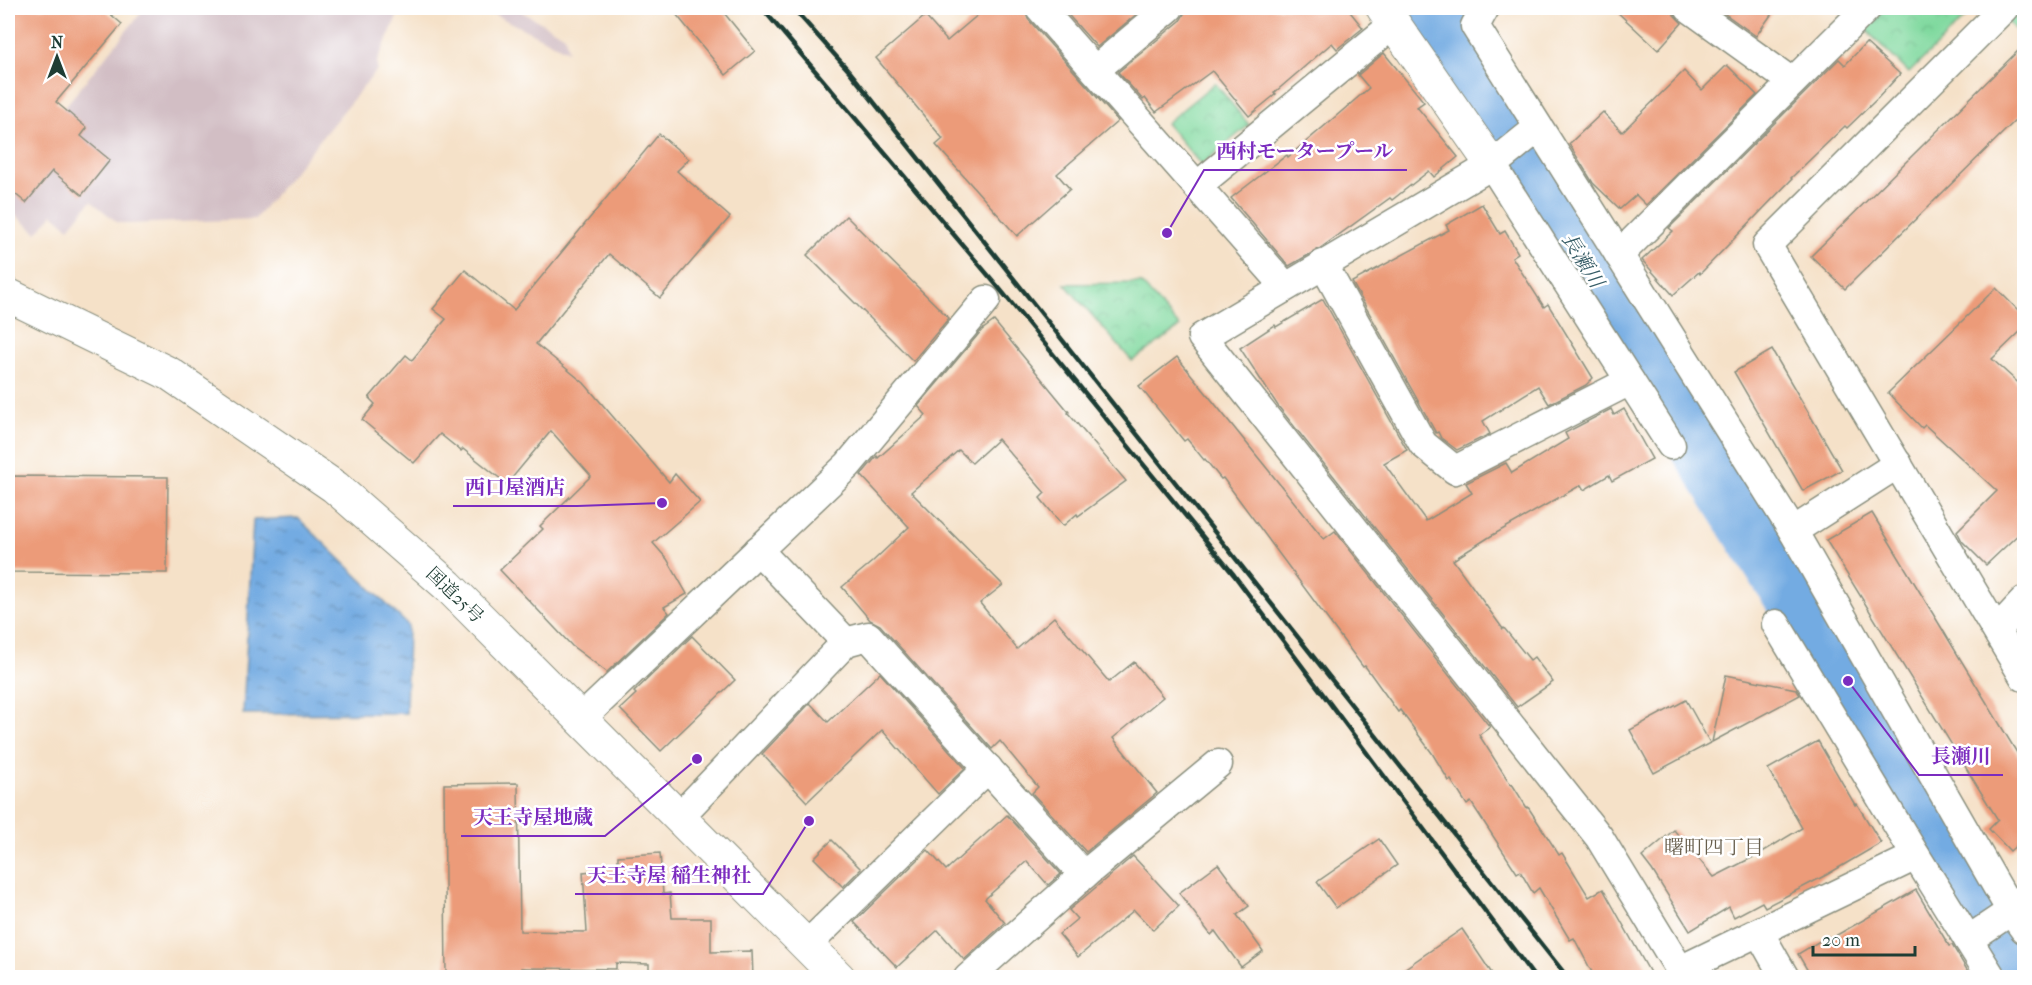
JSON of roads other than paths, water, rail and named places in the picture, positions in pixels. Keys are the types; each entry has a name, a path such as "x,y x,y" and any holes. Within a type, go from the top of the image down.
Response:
{"main road":[{"path":"1389,16 1515,146"},
{"name":"国道25号","path":"8,295 170,374 335,487 448,586 838,978"}],"street":[{"path":"1040,8 1285,286"},
{"path":"1095,70 1169,8"},
{"path":"1485,8 1475,26 1515,146 1630,381 1671,445"},
{"path":"1689,8 1792,82"},
{"path":"1619,255 1867,8"},
{"path":"2004,8 1767,245 2025,677"},
{"path":"1197,186 1389,16"},
{"path":"1515,146 1619,255 1793,531 2020,912 1968,940"},
{"path":"1515,146 1202,336 1599,837 1680,970 1916,856"},
{"path":"1323,264 1423,444 1455,470 1630,381"},
{"path":"581,719 848,465 986,300"},
{"path":"1793,531 1898,464"},
{"path":"758,550 846,642"},
{"path":"1997,630 2025,601"},
{"path":"1776,624 1992,978"},
{"path":"679,817 846,642 868,636 1084,875"},
{"path":"968,978 1084,875 1218,764"},
{"path":"807,945 988,768"},
{"path":"1759,932 1785,978"}],"water":[{"path":"298,518 408,625 406,713 243,714 253,520"}],"waterway":[{"name":"長瀬川","path":"1424,8 1528,169 1848,681 2024,973"}],"railway":[{"path":"762,8 999,288 1234,575 1535,978"},
{"path":"793,8 850,72 1568,978"}],"place":[{"name":"西村モータープール","path":"1167,233"},
{"name":"西口屋酒店","path":"662,503"},
{"name":"長瀬川","path":"1848,681"},
{"name":"天王寺屋地蔵","path":"697,759"},
{"name":"天王寺屋 稲生神社","path":"809,821"}],"district":[{"name":"曙町四丁目","path":"1714,847"}]}
